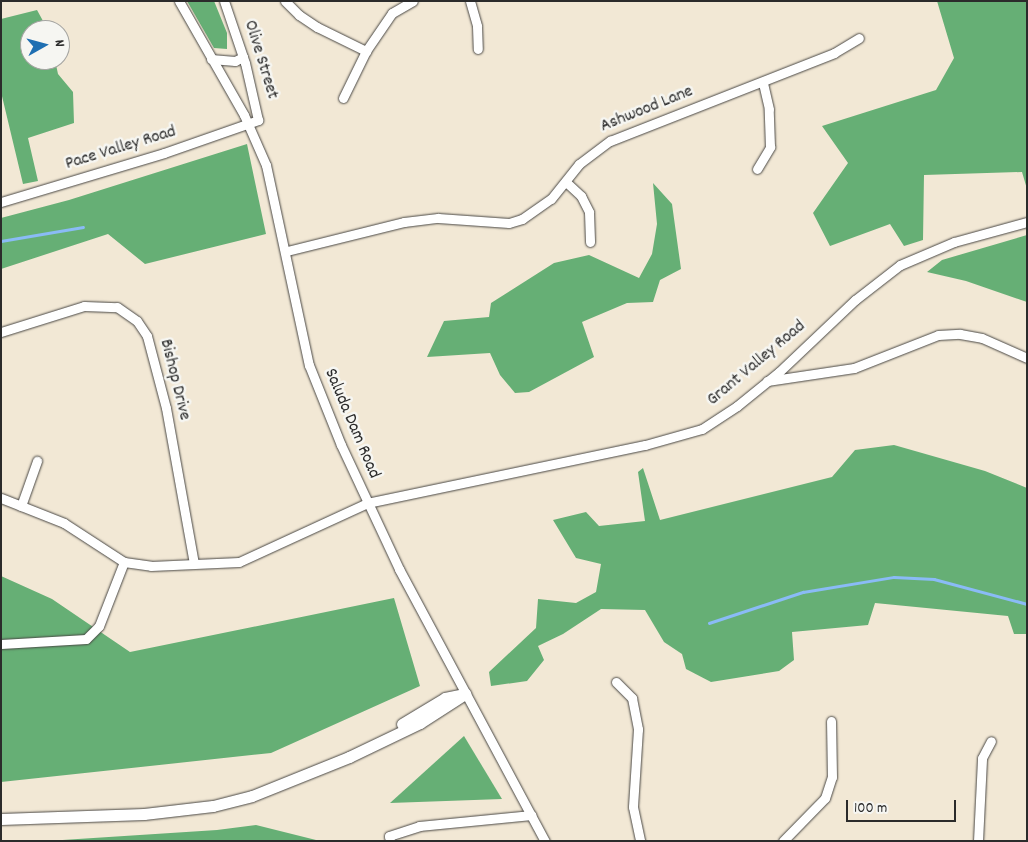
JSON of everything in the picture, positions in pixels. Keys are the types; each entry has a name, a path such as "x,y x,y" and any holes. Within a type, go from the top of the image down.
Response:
{"main road":[{"path":"1,819 144,814 213,806 252,796 293,781 383,739 445,698 465,694"}],"street":[{"name":"Saluda Dam Road","path":"179,1 249,125 268,170 287,250 313,382 367,503 465,694 545,841"},
{"name":"Olive Street","path":"224,1 243,57 258,113 258,120 249,125"},
{"path":"285,1 299,16 366,51"},
{"path":"343,98 366,51 392,13 413,1"},
{"path":"470,1 477,26 478,50"},
{"name":"Ashwood Lane","path":"287,250 404,222 438,218 509,223 540,208 566,182 579,164 610,140 834,53 859,38"},
{"path":"211,59 235,61 243,57"},
{"path":"757,169 770,147 769,108 763,82"},
{"name":"Pace Valley Road","path":"1,202 249,125"},
{"path":"566,182 581,196 589,212 590,242"},
{"name":"Grant Valley Road","path":"367,503 690,433 716,421 767,381 855,300 900,265 954,242 1027,222"},
{"name":"Bishop Drive","path":"1,332 84,306 102,304 117,307 137,321 147,336 166,408 194,563"},
{"path":"767,381 842,372 938,335 960,334 982,338 1027,358"},
{"path":"21,506 37,461"},
{"path":"1,498 64,524 124,562 151,566 239,562 367,503"},
{"path":"1,644 86,640 99,626 124,562"},
{"path":"616,682 632,698 638,730 633,807 640,841"},
{"path":"783,841 825,798 832,777 831,721"},
{"path":"978,841 982,758 991,741"},
{"path":"390,841 389,836 419,826 530,815"}],"green space":[{"path":"187,1 214,1 227,33 227,49 214,48"},
{"path":"937,1 1027,1 1027,189 1022,172 924,175 923,240 904,246 890,224 830,246 813,213 848,163 822,126 936,90 954,58"},
{"path":"37,10 42,20 20,20 20,70 57,70 58,74 73,92 74,123 28,138 38,181 23,184 1,92 1,19"},
{"path":"247,144 266,234 145,264 108,234 1,269 1,218 69,200"},
{"path":"653,183 672,204 681,269 660,280 653,302 627,303 582,322 594,357 529,392 515,393 500,375 490,353 427,357 444,321 489,317 491,303 554,263 589,255 639,278 652,254 657,224"},
{"path":"1027,235 1027,302 966,281 927,272 942,260"},
{"path":"894,445 985,471 1027,488 1027,634 1014,634 1008,616 875,603 868,625 792,632 794,660 779,671 711,682 686,669 682,654 664,642 645,610 601,609 563,634 538,646 544,660 527,681 491,686 489,672 536,628 538,599 576,603 596,592 601,564 576,558 553,520 586,512 599,526 645,521 638,472 643,468 660,520 832,477 855,450"},
{"path":"1,576 52,599 130,652 394,598 420,686 271,753 1,782"},
{"path":"464,736 502,799 390,803"},
{"path":"256,825 320,841 47,841 217,830"}],"waterway":[{"path":"1,241 83,227"},
{"path":"709,623 803,592 894,577 934,579 1027,604"}]}
